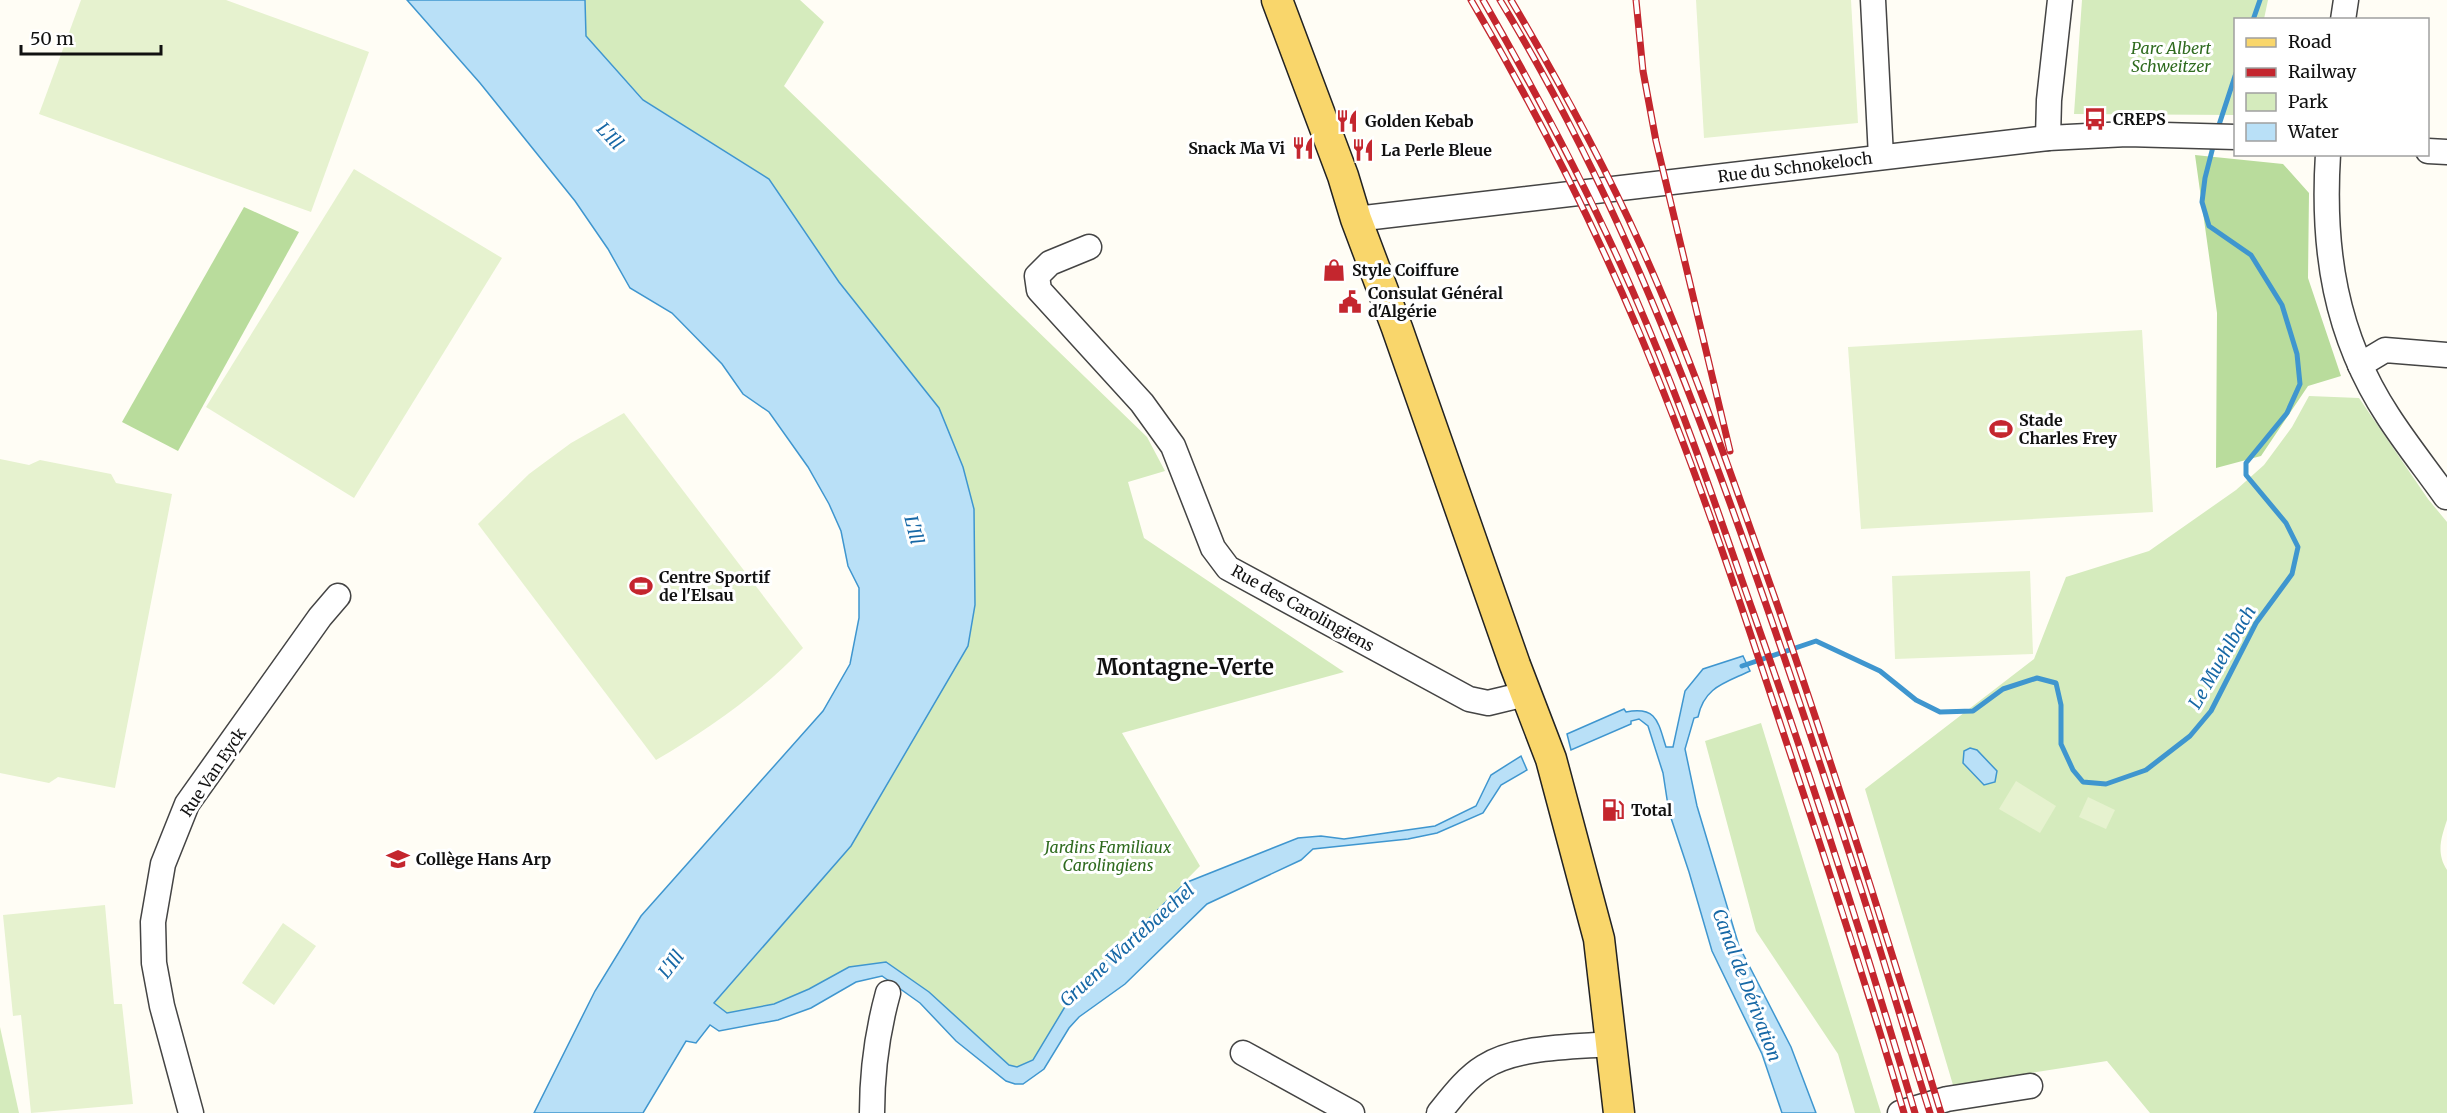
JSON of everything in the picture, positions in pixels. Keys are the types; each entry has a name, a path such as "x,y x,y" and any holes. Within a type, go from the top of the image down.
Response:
{"main road":[{"path":"1277,0 1343,176 1356,219 1551,759 1599,939 1619,1113"}],"street":[{"path":"1873,0 1881,157"},
{"path":"2048,138 2049,100 2060,0"},
{"path":"2343,18 2346,0"},
{"name":"Rue du Schnokeloch","path":"1356,219 2048,138 2127,134 2234,137"},
{"path":"2429,151 2447,152"},
{"path":"2328,156 2325,205 2331,273 2343,324 2360,365 2387,414 2446,498"},
{"name":"Rue des Carolingiens","path":"1089,247 1050,263 1038,276 1039,290 1142,403 1173,446 1213,548 1228,568 1469,699 1488,703 1526,694"},
{"path":"2360,365 2385,350 2447,355"},
{"name":"Rue Van Eyck","path":"191,1113 162,1006 154,963 153,922 163,864 187,804 320,617 338,596"},
{"path":"872,1113 878,1028 888,993"},
{"path":"1438,1113 1455,1092 1482,1068 1497,1060 1558,1048 1611,1044"},
{"path":"1243,1053 1352,1113"},
{"path":"1900,1113 1956,1097 2031,1086"}],"green space":[{"path":"81,0 226,0 369,52 311,212 39,114"},
{"name":"Jardins Familiaux Carolingiens","path":"585,0 800,0 824,22 784,86 1147,437 1165,471 1128,482 1144,538 1344,672 1122,733 1200,866 1066,1005 1033,1060 1017,1067 1009,1066 929,992 886,962 774,1004 727,1014 714,1004 851,846 968,646 974,509 963,467 939,408 839,282 769,179 644,100 586,36"},
{"path":"1696,0 1851,0 1858,123 1704,138"},
{"name":"Parc Albert Schweitzer","path":"2082,0 2268,0 2264,18 2234,18 2234,115 2074,114"},
{"path":"2195,155 2283,164 2309,193 2308,278 2341,376 2308,386 2261,456 2216,468 2217,313"},
{"path":"354,169 502,258 354,498 206,407"},
{"path":"244,207 299,232 178,451 122,422"},
{"name":"Stade Charles Frey","path":"2142,330 2153,512 1861,529 1848,347"},
{"path":"2309,396 2359,398 2428,499 2447,522 2447,820 2441,839 2441,851 2447,870 2447,1113 2150,1113 2107,1061 1953,1085 1865,789 2034,659 2066,577 2149,551 2236,490 2264,465 2292,427"},
{"name":"Centre Sportif de l'Elsau","path":"624,413 803,648 770,680 734,709 656,760 478,524 529,474 571,443"},
{"path":"0,459 29,465 40,460 111,474 116,483 172,494 115,788 58,777 49,783 0,773"},
{"path":"2030,571 2033,654 1895,659 1892,576"},
{"path":"1761,723 1881,1113 1855,1113 1838,1054 1756,931 1705,741"},
{"path":"2016,781 2056,806 2040,833 1999,809"},
{"path":"2088,797 2115,810 2106,829 2079,817"},
{"path":"105,905 114,1004 122,1004 133,1104 31,1113 21,1015 13,1016 3,915"},
{"path":"283,923 316,946 274,1005 242,983"},
{"path":"0,1027 19,1113 0,1113"}],"water":[{"path":"407,0 585,0 586,36 643,100 769,179 839,282 939,408 963,467 974,509 975,605 968,646 851,846 714,1003 727,1013 774,1004 809,989 849,967 886,962 929,992 1009,1065 1017,1067 1033,1060 1066,1005 1111,956 1185,883 1298,838 1321,836 1344,839 1435,826 1476,806 1491,775 1521,756 1527,770 1501,785 1483,813 1437,833 1408,839 1313,849 1301,860 1207,904 1125,984 1079,1017 1069,1028 1044,1069 1023,1084 1006,1081 956,1041 920,1003 882,976 856,982 811,1008 778,1020 719,1031 710,1025 696,1043 686,1041 643,1113 534,1113 595,991 641,916 823,711 850,664 859,618 859,588 848,566 841,531 829,504 808,467 769,412 743,394 722,364 672,313 630,288 608,249 575,201 480,83"},
{"name":"Canal de Dérivation","path":"1743,656 1750,671 1710,692 1698,717 1694,718 1685,749 1697,806 1739,946 1791,1047 1816,1113 1782,1113 1762,1054 1712,951 1669,812 1663,773 1648,726 1639,719 1631,721 1631,724 1571,750 1567,734 1624,709 1626,712 1644,711 1655,718 1666,747 1673,747 1685,691 1703,669"},
{"path":"1970,748 1977,750 1997,771 1995,782 1984,785 1963,763 1964,751"}],"waterway":[{"name":"Le Muehlbach","path":"2254,18 2260,0"},
{"name":"Le Muehlbach","path":"2217,131 2234,79"},
{"name":"Le Muehlbach","path":"1742,666 1816,641 1880,671 1916,700 1940,712 1973,711 2003,689 2037,678 2056,683 2061,705 2061,744 2073,770 2083,782 2106,784 2146,770 2190,736 2211,711 2256,623 2292,574 2298,547 2286,523 2246,475 2246,463 2287,413 2300,384 2297,354 2282,305 2251,255 2209,226 2202,202 2205,178 2214,143"}],"railway":[{"path":"1471,0 1517,81 1581,205 1621,289 1678,429 1731,575 1812,820 1904,1113"},
{"path":"1483,0 1550,120 1591,202 1630,285 1676,397 1816,797 1915,1113"},
{"path":"1500,0 1539,67 1608,203 1640,273 1697,414 1806,721 1930,1113"},
{"path":"1511,0 1595,151 1640,244 1695,377 1820,730 1941,1113"},
{"path":"1636,0 1643,71 1656,141 1730,451"}],"place":[{"name":"CREPS","path":"2095,119"},
{"name":"Golden Kebab","path":"1347,121"},
{"name":"Snack Ma Vi","path":"1303,148"},
{"name":"La Perle Bleue","path":"1363,150"},
{"name":"Style Coiffure","path":"1334,270"},
{"name":"Consulat Général d'Algérie","path":"1350,302"},
{"name":"Stade Charles Frey","path":"2001,429"},
{"name":"Centre Sportif de l'Elsau","path":"641,586"},
{"name":"Total","path":"1613,810"},
{"name":"Collège Hans Arp","path":"398,859"}],"district":[{"name":"Montagne-Verte","path":"1185,667"}],"water label":[{"name":"L'Ill","path":"610,136"},
{"name":"L'Ill","path":"914,530"},
{"name":"Gruene Wartebaechel","path":"1127,945"},
{"name":"L'Ill","path":"671,964"}]}
